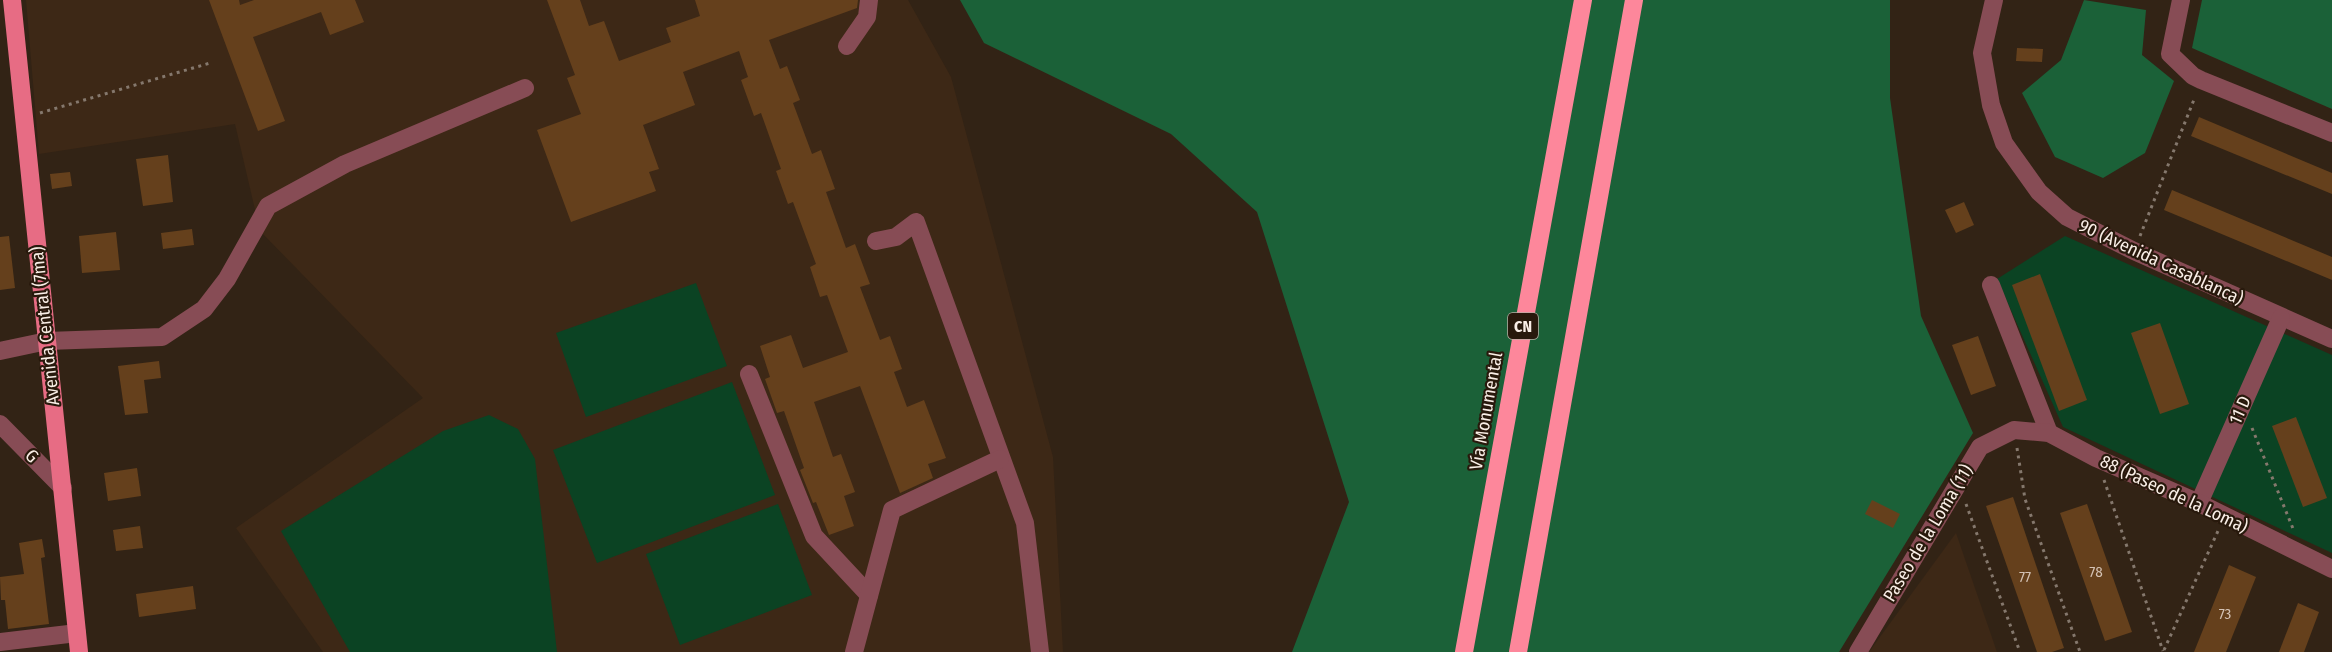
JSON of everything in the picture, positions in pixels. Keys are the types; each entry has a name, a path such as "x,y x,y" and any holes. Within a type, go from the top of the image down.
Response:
{"highway":[{"name":"Vía Monumental","path":"1464,652 1583,0"},
{"path":"1518,652 1634,0"}],"main road":[{"name":"Avenida Central (7ma)","path":"8,9 24,117 79,652"}],"street":[{"path":"847,46 867,17 869,0"},
{"name":"90 (Avenida Casablanca)","path":"1994,0 1982,53 1991,105 2004,143 2039,192 2067,217 2134,251 2332,339"},
{"path":"2181,0 2170,54 2193,76 2332,133"},
{"path":"0,351 46,340 162,337 204,309 227,279 268,206 345,164 525,88"},
{"path":"876,242 896,237 915,222 1025,524 1040,652"},
{"path":"1991,285 2049,433"},
{"name":"11 D","path":"2199,502 2281,318"},
{"path":"749,374 814,536 869,595"},
{"name":"G","path":"0,424 63,488"},
{"name":"88 (Paseo de la Loma)","path":"2014,429 2049,433 2096,458 2199,502 2332,569"},
{"name":"Paseo de la Loma (11)","path":"1858,652 1980,447 2014,429"},
{"path":"855,652 892,510 1000,459"},
{"path":"0,642 77,633"}],"path":[{"path":"24,117 210,63"},
{"path":"2134,251 2202,80"},
{"path":"2242,405 2303,555"},
{"path":"2014,429 2025,499 2080,652"},
{"path":"2096,458 2163,652"},
{"path":"1958,482 2020,652"},
{"path":"2163,652 2224,515"}],"shaded area":[{"path":"26,0 908,0 951,77 1053,457 1063,652 323,652 236,528 423,398 260,231 235,124 39,154"},
{"path":"1956,533 1997,652 1869,652"}],"green space":[{"path":"960,0 1890,0 1890,98 1921,316 1973,433 1839,652 1292,652 1349,502 1257,212 1171,134 984,43"},
{"path":"2084,0 2146,10 2142,55 2174,81 2145,153 2103,178 2055,157 2022,93 2061,60"},
{"path":"2202,0 2332,0 2332,109 2192,48"},
{"path":"2065,236 2332,355 2332,553 2063,427 1997,279"},
{"path":"696,283 727,366 586,417 556,333"},
{"path":"732,382 775,495 597,563 553,450"},
{"path":"489,415 518,429 535,459 557,652 350,652 281,531 443,431"},
{"path":"778,504 812,595 680,645 646,554"}],"building":[{"path":"209,0 239,0 240,5 254,0 355,0 364,22 330,35 321,12 253,37 285,121 258,131"},
{"path":"547,0 580,0 589,26 604,21 619,61 671,42 666,28 700,16 695,0 858,0 857,8 769,40 780,69 787,66 800,100 793,103 812,154 821,150 835,189 826,192 846,248 855,244 870,284 860,287 880,340 890,336 902,369 894,372 907,407 924,400 946,458 928,464 933,478 900,493 860,386 814,402 833,457 841,454 855,492 844,496 854,526 829,535 816,502 813,503 800,470 804,468 784,411 777,413 765,379 770,377 760,346 791,335 803,368 848,352 827,295 820,297 810,267 816,264 793,202 788,204 776,171 781,169 761,113 754,116 741,80 748,77 739,51 683,72 695,105 643,125 659,169 649,172 656,191 571,222 537,130 581,114 567,78 575,75"},
{"path":"2017,48 2043,49 2042,62 2016,61"},
{"path":"2199,117 2332,173 2332,194 2191,136"},
{"path":"168,155 173,202 143,206 136,159"},
{"path":"70,172 72,186 52,189 50,174"},
{"path":"2172,190 2332,257 2332,280 2164,210"},
{"path":"1964,202 1974,225 1956,233 1945,210"},
{"path":"192,229 194,245 163,249 161,233"},
{"path":"116,232 120,270 82,273 79,236"},
{"path":"9,236 15,288 0,290 0,237"},
{"path":"2040,274 2087,400 2059,411 2012,285"},
{"path":"2160,323 2189,404 2160,414 2131,333"},
{"path":"1978,336 1996,386 1971,395 1952,345"},
{"path":"159,361 161,378 144,380 148,413 125,415 118,366"},
{"path":"2296,417 2327,498 2303,507 2272,426"},
{"path":"137,468 141,496 108,501 104,473"},
{"path":"2013,497 2064,648 2052,652 2037,652 1986,506"},
{"path":"1872,500 1900,514 1893,528 1865,514"},
{"path":"2087,504 2132,632 2105,641 2060,513"},
{"path":"140,526 143,548 116,551 113,530"},
{"path":"42,539 45,557 41,558 49,624 8,629 5,600 1,600 0,577 24,574 19,543"},
{"path":"2229,565 2256,577 2226,652 2194,652"},
{"path":"193,586 196,609 139,617 136,594"},
{"path":"2298,603 2319,612 2304,652 2279,652"}]}
